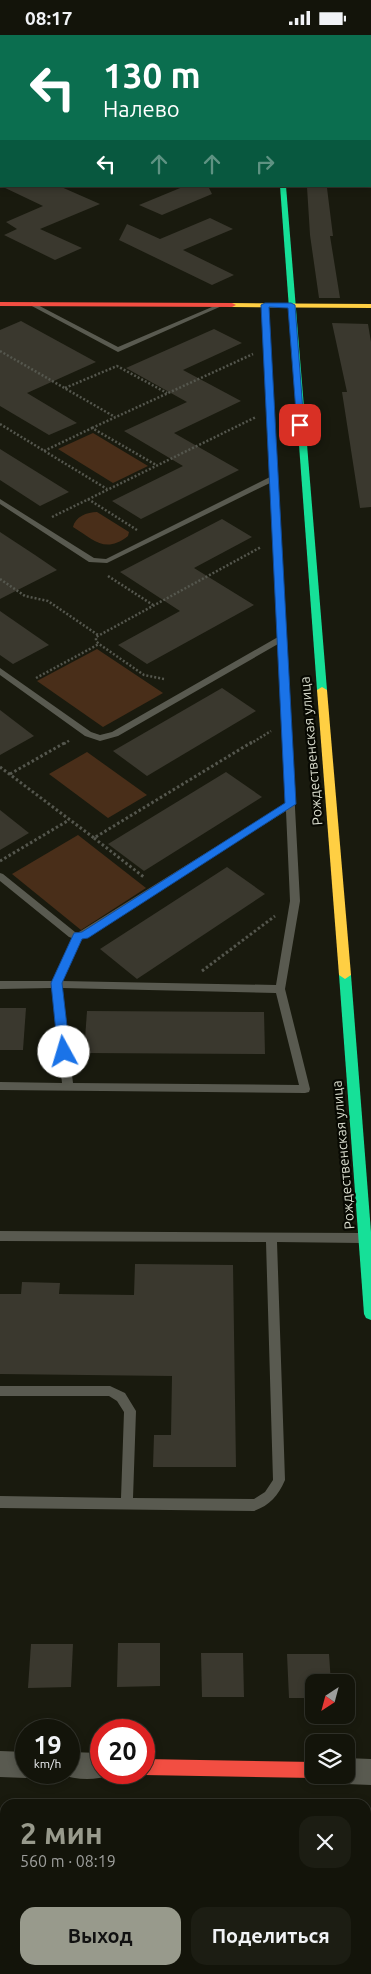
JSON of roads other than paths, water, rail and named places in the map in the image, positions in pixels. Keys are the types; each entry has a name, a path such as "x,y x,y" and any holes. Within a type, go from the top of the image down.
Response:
{"street":[{"name":"Рождественская улица","path":"283,187 371,1314"},
{"path":"0,304 371,306"},
{"path":"0,1764 15,1765"},
{"path":"155,1767 305,1770"},
{"path":"355,1771 371,1771"}],"lane":[{"path":"32,304 118,350 222,305"},
{"path":"0,1087 305,1089 280,989 295,901 265,305"},
{"path":"0,501 87,557 101,562 113,560 274,477"},
{"path":"0,671 85,732 100,737 115,734 282,638"},
{"path":"0,876 72,935 84,935 290,804"},
{"path":"68,1087 56,983 78,936"},
{"path":"0,985 56,983 179,988 280,989"},
{"path":"0,1236 365,1238"},
{"path":"0,1502 254,1505 268,1498 275,1491 279,1480 271,1237"},
{"path":"0,1391 110,1391 121,1397 130,1411 127,1503"}]}
